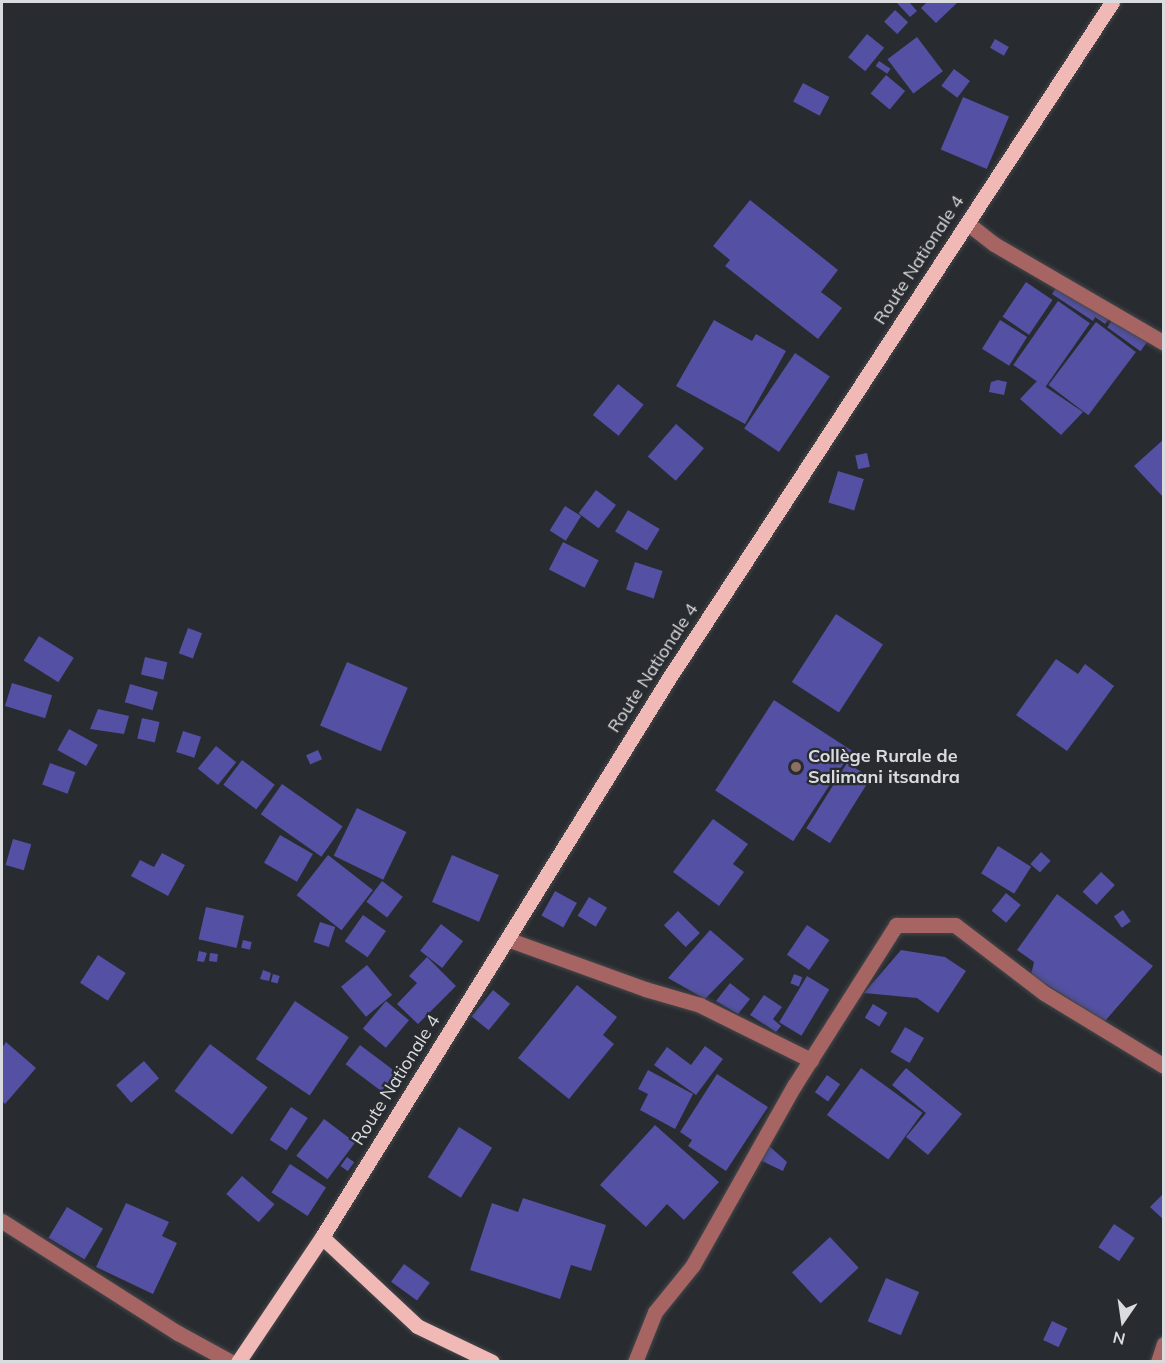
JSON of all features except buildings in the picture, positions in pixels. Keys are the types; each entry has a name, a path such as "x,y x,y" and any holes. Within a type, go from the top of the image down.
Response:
{"main road":[{"name":"Route Nationale 4","path":"238,1362 322,1237 669,678 1112,2"},
{"path":"322,1237 417,1326 492,1362"}],"street":[{"path":"967,223 994,244 1164,343"},
{"path":"635,1362 655,1312 693,1265 811,1060 896,925 956,925 1044,993 1164,1066"},
{"path":"507,939 645,989 700,1005 811,1060"},
{"path":"2,1221 178,1333 231,1362"},
{"path":"1158,1362 1164,1344"}],"place":[{"name":"Collège Rurale de Salimani itsandra","path":"796,767"}]}
